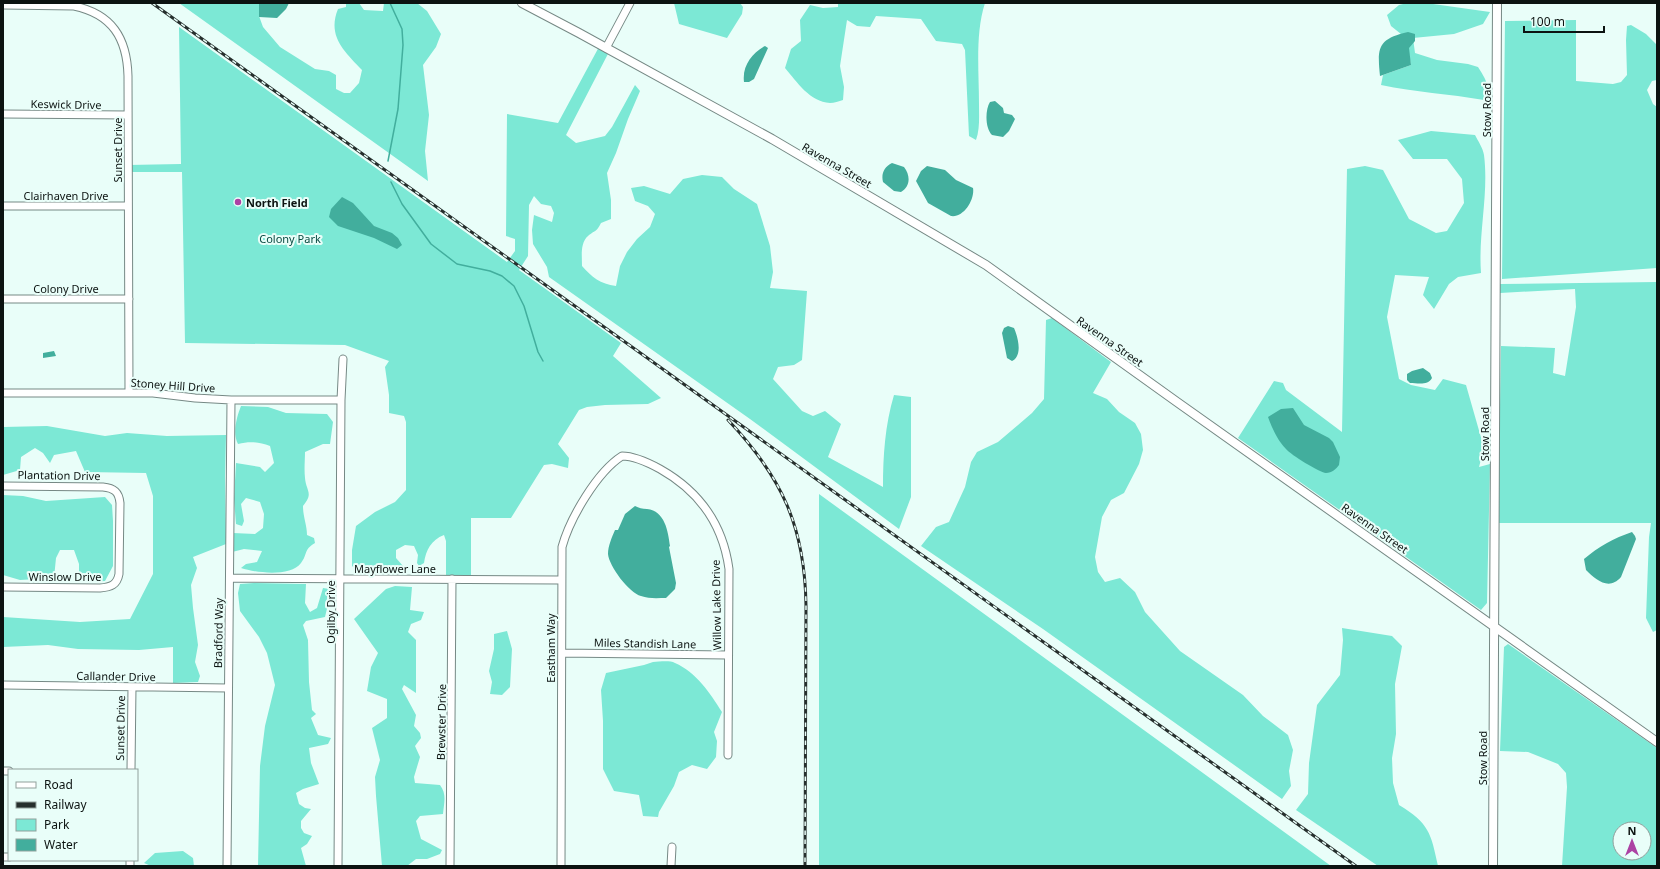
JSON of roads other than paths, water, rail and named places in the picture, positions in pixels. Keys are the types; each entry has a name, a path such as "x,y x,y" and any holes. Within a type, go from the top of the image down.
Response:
{"street":[{"name":"Ravenna Street","path":"522,3 772,139 985,264 1657,742"},
{"path":"606,48 630,3"},
{"name":"Stow Road","path":"1493,866 1497,3"},
{"name":"Sunset Drive","path":"3,5 74,6 84,8 104,18 116,30 126,52 128,116 129,392"},
{"name":"Keswick Drive","path":"3,114 128,116"},
{"name":"Clairhaven Drive","path":"3,206 128,206"},
{"name":"Colony Drive","path":"3,299 129,299"},
{"name":"Ogilby Drive","path":"338,866 341,400 343,359"},
{"name":"Stoney Hill Drive","path":"3,393 153,392 195,398 231,400 341,400"},
{"name":"Bradford Way","path":"227,866 231,400"},
{"name":"Eastham Way","path":"561,866 562,547 569,524 606,470 622,456 628,456"},
{"name":"Willow Lake Drive","path":"628,456 655,466 683,484 701,502 716,525 724,543 729,569 728,755"},
{"name":"Plantation Drive","path":"3,486 103,487 114,490 120,497 120,574"},
{"name":"Winslow Drive","path":"3,587 109,588 118,581 120,574"},
{"name":"Mayflower Lane","path":"230,578 561,580"},
{"name":"Brewster Drive","path":"450,866 452,579"},
{"name":"Miles Standish Lane","path":"562,653 728,655"},
{"name":"Callander Drive","path":"3,685 228,688"},
{"name":"Sunset Drive","path":"130,769 132,687"},
{"path":"671,866 672,847"}],"water":[{"path":"259,3 289,3 286,9 277,18 259,17"},
{"path":"1408,32 1415,34 1415,41 1409,48 1411,65 1380,76 1380,51 1385,41"},
{"path":"765,46 768,48 754,79 749,82 744,82 746,65 756,52"},
{"path":"995,101 1003,108 1004,113 1012,115 1015,119 1009,131 1003,137 992,135 987,124 988,105 990,102"},
{"path":"892,163 904,167 908,174 908,184 901,192 894,191 883,182 882,176 884,171"},
{"path":"927,166 945,170 956,180 973,188 972,197 968,207 964,211 956,216 951,216 928,203 916,181 921,171"},
{"path":"342,197 353,203 374,226 392,233 398,238 402,245 397,249 374,238 338,226 329,217 331,209"},
{"path":"1008,326 1014,328 1019,346 1018,355 1012,361 1007,358 1002,333 1004,328"},
{"path":"54,351 56,356 43,358 43,353"},
{"path":"1423,368 1430,373 1432,378 1430,381 1419,384 1410,383 1407,380 1407,374"},
{"path":"1293,408 1304,425 1329,438 1333,442 1340,457 1339,465 1334,470 1326,473 1312,467 1289,452 1280,442 1268,417 1281,409"},
{"path":"635,506 658,514 662,518 667,528 676,583 675,589 666,598 647,598 636,594 620,578 609,559 608,554 610,542 615,530 618,530 625,514"},
{"path":"1632,532 1636,539 1621,577 1612,583 1607,584 1598,580 1586,570 1584,559 1606,543"}],"waterway":[{"path":"388,161 398,109 403,45 402,29 390,3"},
{"path":"391,182 402,204 431,244 457,264 490,271 502,276 514,286 524,306 538,352 543,361"}],"railway":[{"path":"152,3 1356,866"},
{"path":"728,420 747,441 763,462 776,483 787,505 795,527 801,552 805,578 806,606 805,866"}],"place":[{"name":"North Field","path":"238,202"}],"park label":[{"name":"Colony Park","path":"290,238"}]}
